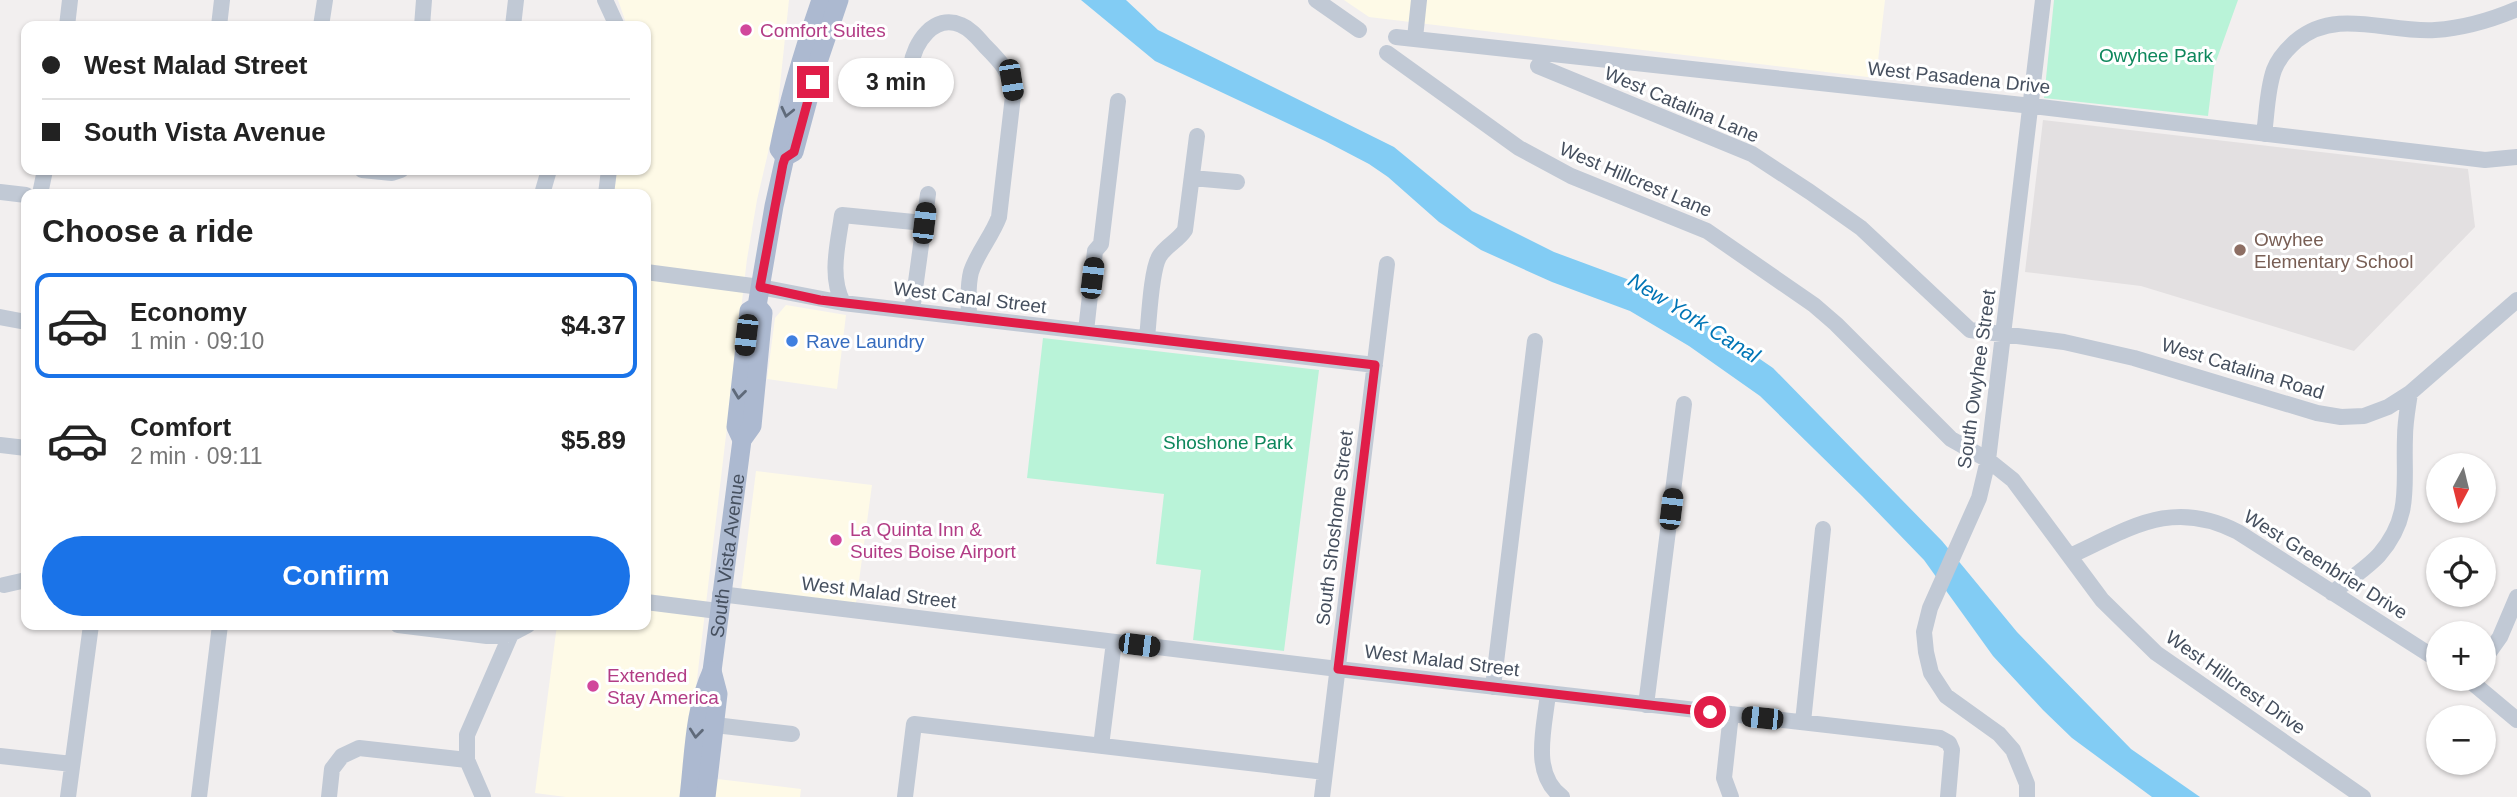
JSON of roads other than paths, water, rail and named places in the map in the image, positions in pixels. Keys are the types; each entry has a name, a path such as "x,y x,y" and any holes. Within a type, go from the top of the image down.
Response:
{"main road":[{"name":"South Vista Avenue","path":"689,797 702,691 712,671 741,440 752,426 763,313 759,296 785,158 779,149 793,86 821,0"},
{"name":"South Vista Avenue","path":"785,158 794,152 819,59 839,0"},
{"name":"South Vista Avenue","path":"706,797 718,694 712,671"}],"street":[{"path":"68,21 70,0"},
{"path":"220,21 222,0"},
{"path":"322,21 325,0"},
{"path":"514,21 516,0"},
{"path":"605,0 615,21"},
{"path":"1317,0 1359,30"},
{"path":"1415,38 1419,0"},
{"name":"South Owyhee Street","path":"2026,797 2027,784 2013,750 1999,734 1946,696 1931,673 1924,632 1930,608 1979,498 1989,460 2043,0"},
{"path":"418,1 421,21"},
{"path":"2264,134 2273,72 2288,48 2308,31 2325,24 2347,22 2435,30 2490,21 2517,9"},
{"path":"912,88 911,65 921,38 932,27 946,22 958,23 969,29 1004,65 1011,80 1013,96 999,217 971,272 968,286 969,318"},
{"name":"West Pasadena Drive","path":"1396,37 2032,106 2485,160 2517,158"},
{"name":"West Hillcrest Lane","path":"1387,53 1519,148 1571,176 1707,232 1735,250 1836,324 1951,439 1989,460"},
{"name":"West Catalina Lane","path":"1538,66 1752,154 1861,228 1970,330 2004,335"},
{"path":"1086,331 1095,251 1101,244 1118,101"},
{"path":"1147,338 1156,264 1162,253 1181,237 1185,230 1197,136"},
{"path":"1192,177 1237,182"},
{"path":"0,192 21,194"},
{"path":"912,311 928,194"},
{"path":"843,303 835,277 842,215 924,223"},
{"name":"South Shoshone Street","path":"1322,797 1387,264"},
{"name":"West Canal Street","path":"651,273 759,296 843,303 1375,365"},
{"name":"West Catalina Road","path":"2004,335 2064,342 2134,358 2317,414 2341,417 2364,415 2388,407 2410,393 2517,300"},
{"path":"0,317 21,321"},
{"path":"1493,687 1535,341"},
{"path":"2332,593 2378,556 2396,531 2404,512 2405,436 2410,393"},
{"path":"1646,705 1684,404"},
{"path":"0,444 21,447"},
{"name":"West Hillcrest Drive","path":"1989,460 2013,480 2102,600 2156,653 2363,797"},
{"name":"West Greenbrier Drive","path":"2070,556 2136,525 2169,516 2194,517 2221,523 2426,652"},
{"path":"1803,722 1823,529"},
{"path":"4,585 21,581"},
{"path":"2496,643 2517,597"},
{"name":"West Malad Street","path":"651,602 720,603 1114,642 1940,738 1949,743 1953,758 1948,797"},
{"path":"68,797 90,630"},
{"path":"199,797 219,630"},
{"path":"438,630 487,636 511,634 519,630"},
{"path":"483,797 467,760 467,735 511,634"},
{"path":"1101,746 1114,642"},
{"path":"2483,691 2517,720"},
{"path":"1548,693 1541,754 1543,769 1548,782 1562,797"},
{"path":"1731,714 1724,778 1731,797"},
{"path":"905,797 914,724 1325,772"},
{"path":"715,725 792,734"},
{"path":"329,797 332,769 342,756 359,748 467,760"},
{"path":"0,756 72,764"}],"water":[{"name":"New York Canal","path":"1081,0 1126,0 1158,30 1394,147 1472,211 1554,252 1662,292 1773,368 1942,541 2017,632 2131,749 2200,797 2152,797 2072,738 1993,656 1924,560 1760,396 1689,346 1630,311 1552,282 1481,250 1439,222 1388,177 1369,164 1155,61"}],"place":[{"name":"Comfort Suites","path":"746,30"},
{"name":"Owyhee Elementary School","path":"2240,250"},
{"name":"Rave Laundry","path":"792,341"},
{"name":"La Quinta Inn & Suites Boise Airport","path":"836,540"},
{"name":"Extended Stay America","path":"593,686"}],"park label":[{"name":"Owyhee Park","path":"2156,55"},
{"name":"Shoshone Park","path":"1228,442"}]}
